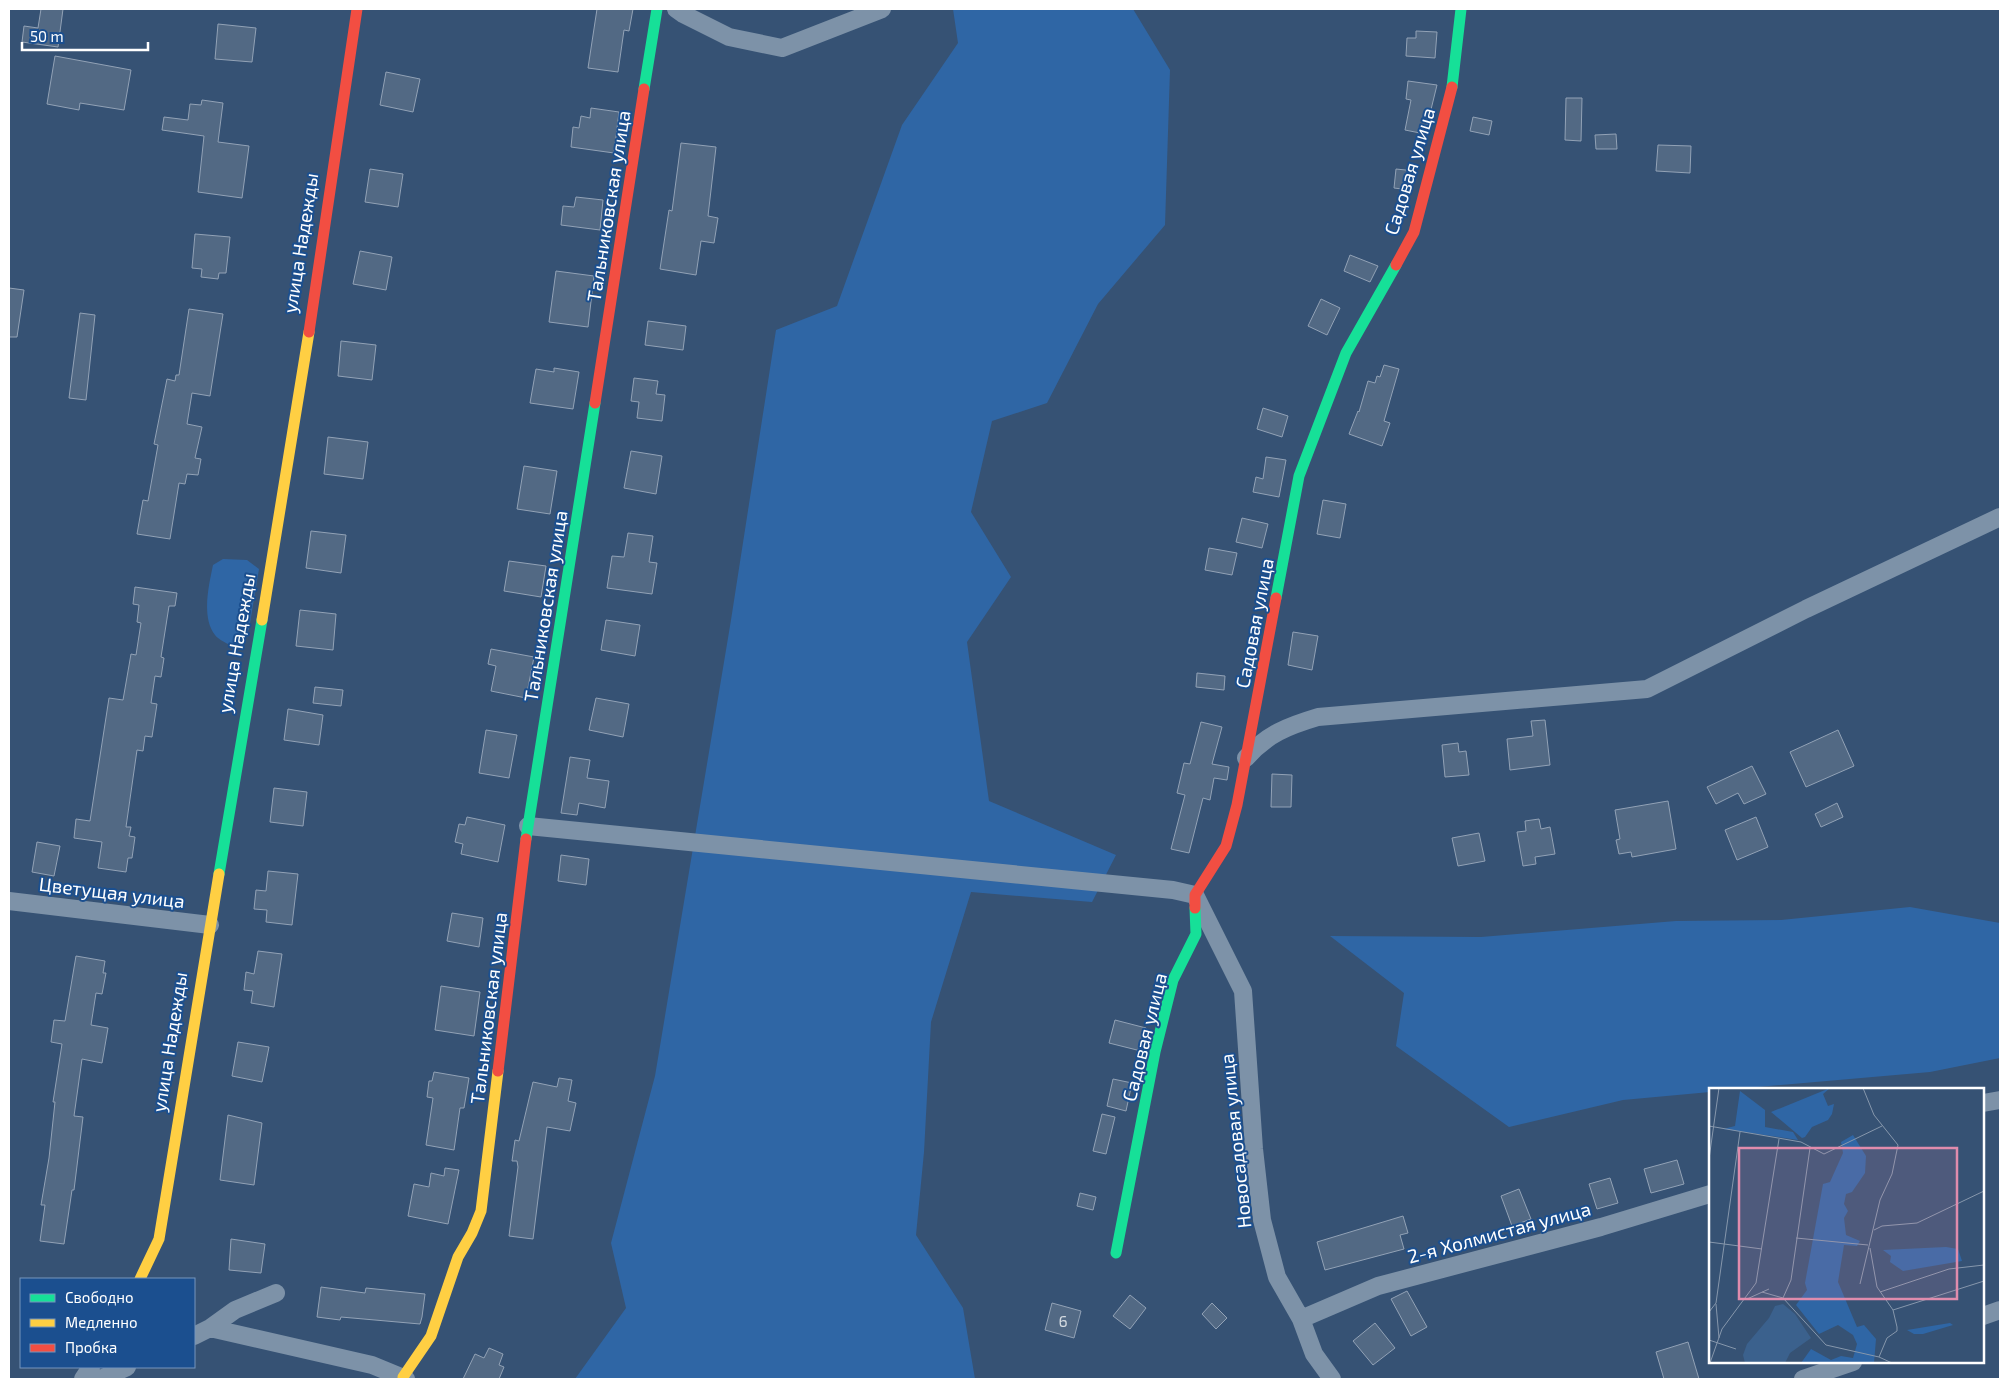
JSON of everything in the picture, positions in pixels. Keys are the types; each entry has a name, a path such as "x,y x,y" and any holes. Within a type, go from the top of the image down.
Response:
{"street":[{"name":"улица Надежды","path":"140,1278 159,1239 294,431 357,9"},
{"name":"Тальниковская улица","path":"405,1378 431,1336 458,1257 472,1233 481,1211 528,826 657,9"},
{"path":"676,9 730,37 782,48 882,9"},
{"name":"Садовая улица","path":"1116,1253 1155,1052 1173,980 1196,934 1195,895 1226,846 1237,805 1299,476 1346,353 1414,232 1453,84 1461,9"},
{"path":"1246,758 1259,744 1286,727 1318,717 1647,690 1806,609 2000,517"},
{"path":"528,826 1153,888 1195,895"},
{"name":"Новосадовая улица","path":"1195,895 1243,991 1254,1149 1262,1220 1277,1277 1301,1320 1314,1354 1332,1379"},
{"name":"Цветущая улица","path":"9,901 210,925"},
{"path":"1984,1103 2000,1100"},
{"name":"2-я Холмистая улица","path":"1301,1320 1378,1286 1602,1227 1709,1194"},
{"path":"195,1336 210,1328 235,1310 276,1293"},
{"path":"1984,1316 2000,1310"},
{"path":"210,1328 372,1366 405,1378"},
{"path":"1802,1379 1849,1363"},
{"path":"83,1379 90,1368"},
{"path":"100,1379 125,1368"}],"shaded area":[{"path":"953,9 1133,9 1170,70 1165,225 1098,304 1047,403 992,421 971,512 1011,577 967,642 989,801 1116,855 1092,902 971,892 931,1022 924,1152 916,1235 963,1308 975,1379 575,1379 626,1308 611,1243 655,1076 731,620 776,330 837,306 902,125 958,43"},
{"path":"223,559 247,560 259,569 249,629 243,641 228,644 215,635 208,619 207,610 208,591 213,565"},
{"path":"1910,907 2000,923 2000,1058 1930,1072 1746,1088 1709,1088 1709,1092 1623,1100 1509,1127 1396,1046 1404,993 1330,936 1481,937 1676,921 1781,920"}],"building":[{"path":"41,9 63,9 58,47 22,42 24,26 38,28"},
{"path":"597,9 633,9 629,31 624,30 618,72 588,68"},
{"path":"218,24 256,28 252,62 215,59"},
{"path":"1416,31 1437,32 1435,58 1406,56 1407,38 1416,38"},
{"path":"55,56 131,70 124,110 80,103 79,110 47,104"},
{"path":"386,72 420,79 413,112 380,105"},
{"path":"1408,81 1437,85 1425,134 1405,130 1411,100 1406,99"},
{"path":"1566,98 1582,98 1581,141 1565,140"},
{"path":"202,100 223,103 218,142 249,146 242,198 198,192 204,136 162,130 164,117 188,120 190,104 201,105"},
{"path":"591,108 619,112 614,153 571,147 573,127 579,128 581,116 590,118"},
{"path":"1473,117 1492,121 1489,135 1470,131"},
{"path":"1616,134 1617,149 1596,149 1595,135"},
{"path":"681,143 716,147 708,216 718,218 714,243 701,241 696,275 660,269 669,210 672,211"},
{"path":"1658,145 1691,146 1690,173 1656,171"},
{"path":"370,169 403,174 398,207 365,202"},
{"path":"1396,169 1415,171 1410,190 1394,188"},
{"path":"576,197 603,200 600,230 561,225 563,206 574,207"},
{"path":"195,234 230,237 226,273 219,273 218,279 201,277 202,269 192,268"},
{"path":"360,251 392,257 386,290 353,284"},
{"path":"1350,255 1378,266 1370,282 1344,271"},
{"path":"556,271 594,276 588,327 549,322"},
{"path":"9,288 24,290 17,337 9,337"},
{"path":"1321,299 1340,308 1327,335 1308,326"},
{"path":"189,309 223,314 210,396 192,393 187,424 202,427 195,458 201,459 198,475 187,474 185,484 179,483 170,539 137,534 143,500 148,501 158,445 154,444 167,379 175,381 176,375 179,375"},
{"path":"80,313 95,315 86,400 69,398"},
{"path":"648,321 686,326 683,350 645,345"},
{"path":"341,341 376,345 372,380 338,376"},
{"path":"1384,365 1399,369 1384,421 1390,423 1382,446 1349,434 1359,412 1368,381 1375,383 1377,376 1380,377"},
{"path":"554,368 579,372 573,409 530,403 536,369 554,372"},
{"path":"634,378 658,381 656,394 665,395 662,421 637,418 639,402 631,401"},
{"path":"1263,408 1288,416 1282,437 1257,429"},
{"path":"328,437 368,442 363,479 324,474"},
{"path":"631,451 662,456 656,494 624,488"},
{"path":"1266,457 1286,460 1279,497 1253,492 1256,477 1263,479"},
{"path":"524,466 557,471 550,514 517,509"},
{"path":"1323,500 1346,504 1340,538 1317,534"},
{"path":"1242,518 1268,524 1262,548 1236,542"},
{"path":"311,531 346,535 341,573 306,568"},
{"path":"628,533 653,536 649,562 657,563 652,594 607,588 612,556 624,557"},
{"path":"1209,548 1237,553 1232,575 1205,570"},
{"path":"509,561 546,566 541,597 504,591"},
{"path":"135,587 177,593 175,606 169,606 161,657 164,658 161,677 155,676 151,703 157,704 152,737 145,736 143,751 137,750 126,827 131,827 129,836 135,837 132,858 128,858 126,872 98,868 102,842 74,838 76,819 90,821 109,698 123,700 131,654 136,655 141,623 137,622 139,605 133,604"},
{"path":"300,610 336,614 333,650 296,646"},
{"path":"606,620 640,625 635,656 601,650"},
{"path":"1293,632 1318,636 1312,670 1288,665"},
{"path":"491,649 534,657 526,698 491,691 496,666 488,664"},
{"path":"1197,673 1225,676 1224,690 1196,687"},
{"path":"315,687 343,690 341,706 313,703"},
{"path":"596,698 629,704 623,737 589,730"},
{"path":"288,709 323,715 319,745 284,740"},
{"path":"1545,720 1550,765 1510,770 1507,739 1533,736 1531,721"},
{"path":"1201,722 1222,727 1212,764 1229,767 1227,780 1214,778 1210,800 1203,798 1189,853 1171,849 1185,795 1177,793 1184,763 1190,764"},
{"path":"486,730 517,735 509,778 479,773"},
{"path":"1838,730 1854,766 1806,787 1790,752"},
{"path":"1458,743 1459,752 1466,751 1469,775 1445,777 1442,745"},
{"path":"570,757 590,760 587,778 609,781 605,808 579,803 577,815 561,813"},
{"path":"1752,766 1766,794 1744,804 1738,793 1716,804 1707,787"},
{"path":"1272,774 1292,775 1291,807 1271,807"},
{"path":"274,788 307,792 303,826 270,822"},
{"path":"1668,801 1676,849 1632,857 1631,852 1619,854 1616,840 1620,839 1615,810"},
{"path":"1837,803 1843,817 1821,827 1815,814"},
{"path":"467,817 505,825 498,862 461,854 463,844 455,842 459,824 465,825"},
{"path":"1756,817 1768,847 1737,860 1725,830"},
{"path":"1539,819 1541,829 1550,827 1555,854 1535,857 1536,864 1523,866 1517,832 1526,831 1525,821"},
{"path":"1479,833 1485,861 1458,866 1452,838"},
{"path":"37,842 60,846 54,876 32,872"},
{"path":"561,855 589,859 586,885 558,881"},
{"path":"268,871 298,874 292,925 266,922 267,910 254,909 256,890 266,891"},
{"path":"452,913 483,918 479,947 447,941"},
{"path":"258,951 282,954 274,1007 251,1003 253,991 244,990 246,972 254,974"},
{"path":"76,956 105,961 103,973 106,973 102,994 96,993 91,1025 108,1028 102,1063 82,1059 74,1116 83,1117 74,1190 72,1190 64,1244 40,1241 45,1205 41,1205 49,1158 55,1102 53,1102 62,1044 51,1042 54,1020 65,1021"},
{"path":"441,986 480,992 474,1036 435,1030"},
{"path":"1115,1020 1146,1028 1141,1051 1109,1043"},
{"path":"238,1042 269,1047 262,1082 232,1076"},
{"path":"434,1072 469,1078 464,1108 460,1108 454,1150 426,1145 433,1098 427,1097 429,1081 432,1081"},
{"path":"559,1078 572,1080 568,1101 576,1103 570,1131 547,1127 533,1239 509,1236 518,1167 517,1161 512,1161 515,1140 519,1141 533,1082 557,1087"},
{"path":"1113,1079 1132,1083 1126,1111 1107,1106"},
{"path":"1102,1114 1115,1117 1106,1154 1093,1151"},
{"path":"228,1115 262,1123 254,1185 220,1180"},
{"path":"1677,1160 1684,1184 1651,1193 1644,1169"},
{"path":"445,1168 459,1170 448,1224 408,1216 414,1184 429,1187 431,1173 444,1176"},
{"path":"1610,1178 1618,1203 1597,1209 1589,1184"},
{"path":"1519,1189 1531,1219 1512,1226 1501,1196"},
{"path":"1080,1193 1096,1197 1093,1210 1077,1206"},
{"path":"1403,1216 1408,1233 1400,1235 1404,1249 1325,1270 1317,1242"},
{"path":"231,1239 265,1244 261,1273 229,1270"},
{"path":"321,1287 365,1293 366,1288 425,1294 420,1324 341,1317 340,1320 317,1317"},
{"path":"1407,1291 1427,1327 1411,1336 1391,1299"},
{"path":"1130,1295 1146,1308 1130,1329 1113,1316"},
{"path":"1052,1303 1081,1311 1074,1338 1045,1330"},
{"path":"1212,1303 1227,1318 1216,1329 1202,1314"},
{"path":"1375,1323 1395,1348 1373,1365 1353,1341"},
{"path":"1688,1342 1699,1379 1664,1379 1656,1352"},
{"path":"489,1348 503,1354 499,1365 504,1367 499,1379 463,1379 475,1354 484,1358"}],"traffic: fast":[{"path":"644,89 657,9"},
{"path":"1452,87 1461,9"},
{"path":"1276,598 1299,476 1346,353 1396,265"},
{"path":"526,839 595,403"},
{"path":"219,874 262,620"},
{"path":"1116,1253 1155,1052 1173,980 1196,934 1195,908"}],"traffic: slow":[{"path":"262,620 309,332"},
{"path":"140,1278 159,1239 219,874"},
{"path":"403,1377 431,1336 458,1257 472,1233 481,1211 498,1071"}],"traffic: jam":[{"path":"309,332 357,9"},
{"path":"1396,265 1414,232 1452,87"},
{"path":"595,403 644,89"},
{"path":"1195,908 1195,895 1226,846 1237,805 1276,598"},
{"path":"498,1071 526,839"}]}
